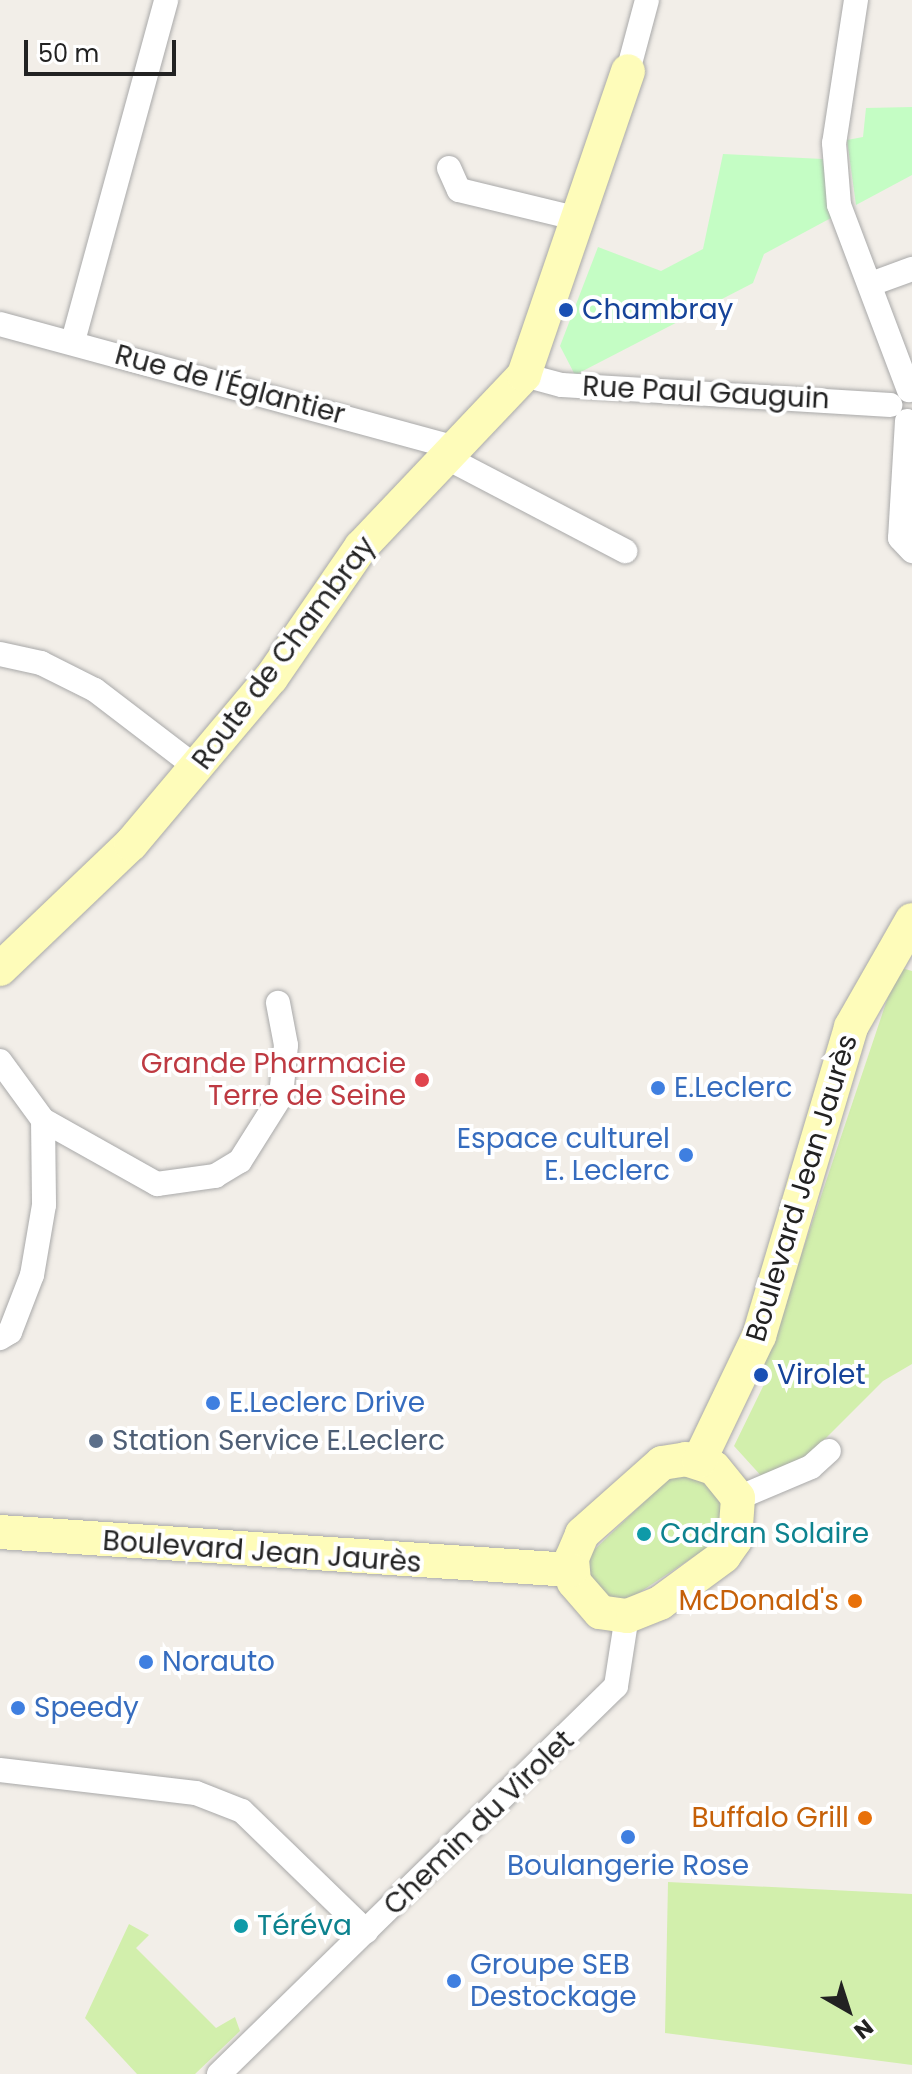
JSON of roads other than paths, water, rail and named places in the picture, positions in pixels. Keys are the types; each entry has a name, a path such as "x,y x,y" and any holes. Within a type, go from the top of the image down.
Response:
{"main road":[{"name":"Route de Chambray","path":"0,969 89,887 197,768 271,678 361,547 455,454 524,375 628,71"},
{"name":"Boulevard Jean Jaurès","path":"699,1461 759,1336 851,1027 912,920"},
{"path":"699,1461 725,1477 738,1498 739,1525 724,1556 660,1603 627,1616 600,1612 584,1600 571,1570 582,1534 662,1463 699,1461"},
{"name":"Boulevard Jean Jaurès","path":"0,1532 571,1570"}],"street":[{"path":"73,341 166,0"},
{"name":"Route de Chambray","path":"628,71 647,0"},
{"path":"856,0 834,143 839,205 871,284 906,405 900,538 912,551"},
{"path":"449,168 459,190 579,219"},
{"path":"871,284 912,269"},
{"name":"Rue de l'Églantier","path":"0,324 73,341 455,454 625,551"},
{"name":"Rue Paul Gauguin","path":"524,375 562,385 906,405"},
{"path":"0,654 41,663 95,690 197,768"},
{"path":"0,1061 43,1120 157,1184 215,1176 240,1161 281,1096 286,1045 278,1003"},
{"path":"0,1338 10,1332 32,1275 44,1205 43,1120"},
{"path":"738,1498 811,1467 829,1451"},
{"name":"Chemin du Virolet","path":"219,2074 616,1686 627,1616"},
{"path":"0,1770 196,1793 242,1811 366,1931"}],"place":[{"name":"Chambray","path":"566,310"},
{"name":"Grande Pharmacie Terre de Seine","path":"422,1080"},
{"name":"E.Leclerc","path":"658,1088"},
{"name":"Espace culturel E. Leclerc","path":"686,1155"},
{"name":"Virolet","path":"761,1375"},
{"name":"E.Leclerc Drive","path":"213,1403"},
{"name":"Station Service E.Leclerc","path":"96,1441"},
{"name":"Cadran Solaire","path":"644,1534"},
{"name":"McDonald's","path":"855,1601"},
{"name":"Norauto","path":"146,1662"},
{"name":"Speedy","path":"18,1708"},
{"name":"Buffalo Grill","path":"865,1818"},
{"name":"Boulangerie Rose","path":"628,1837"},
{"name":"Téréva","path":"241,1926"},
{"name":"Groupe SEB Destockage","path":"454,1981"}]}
